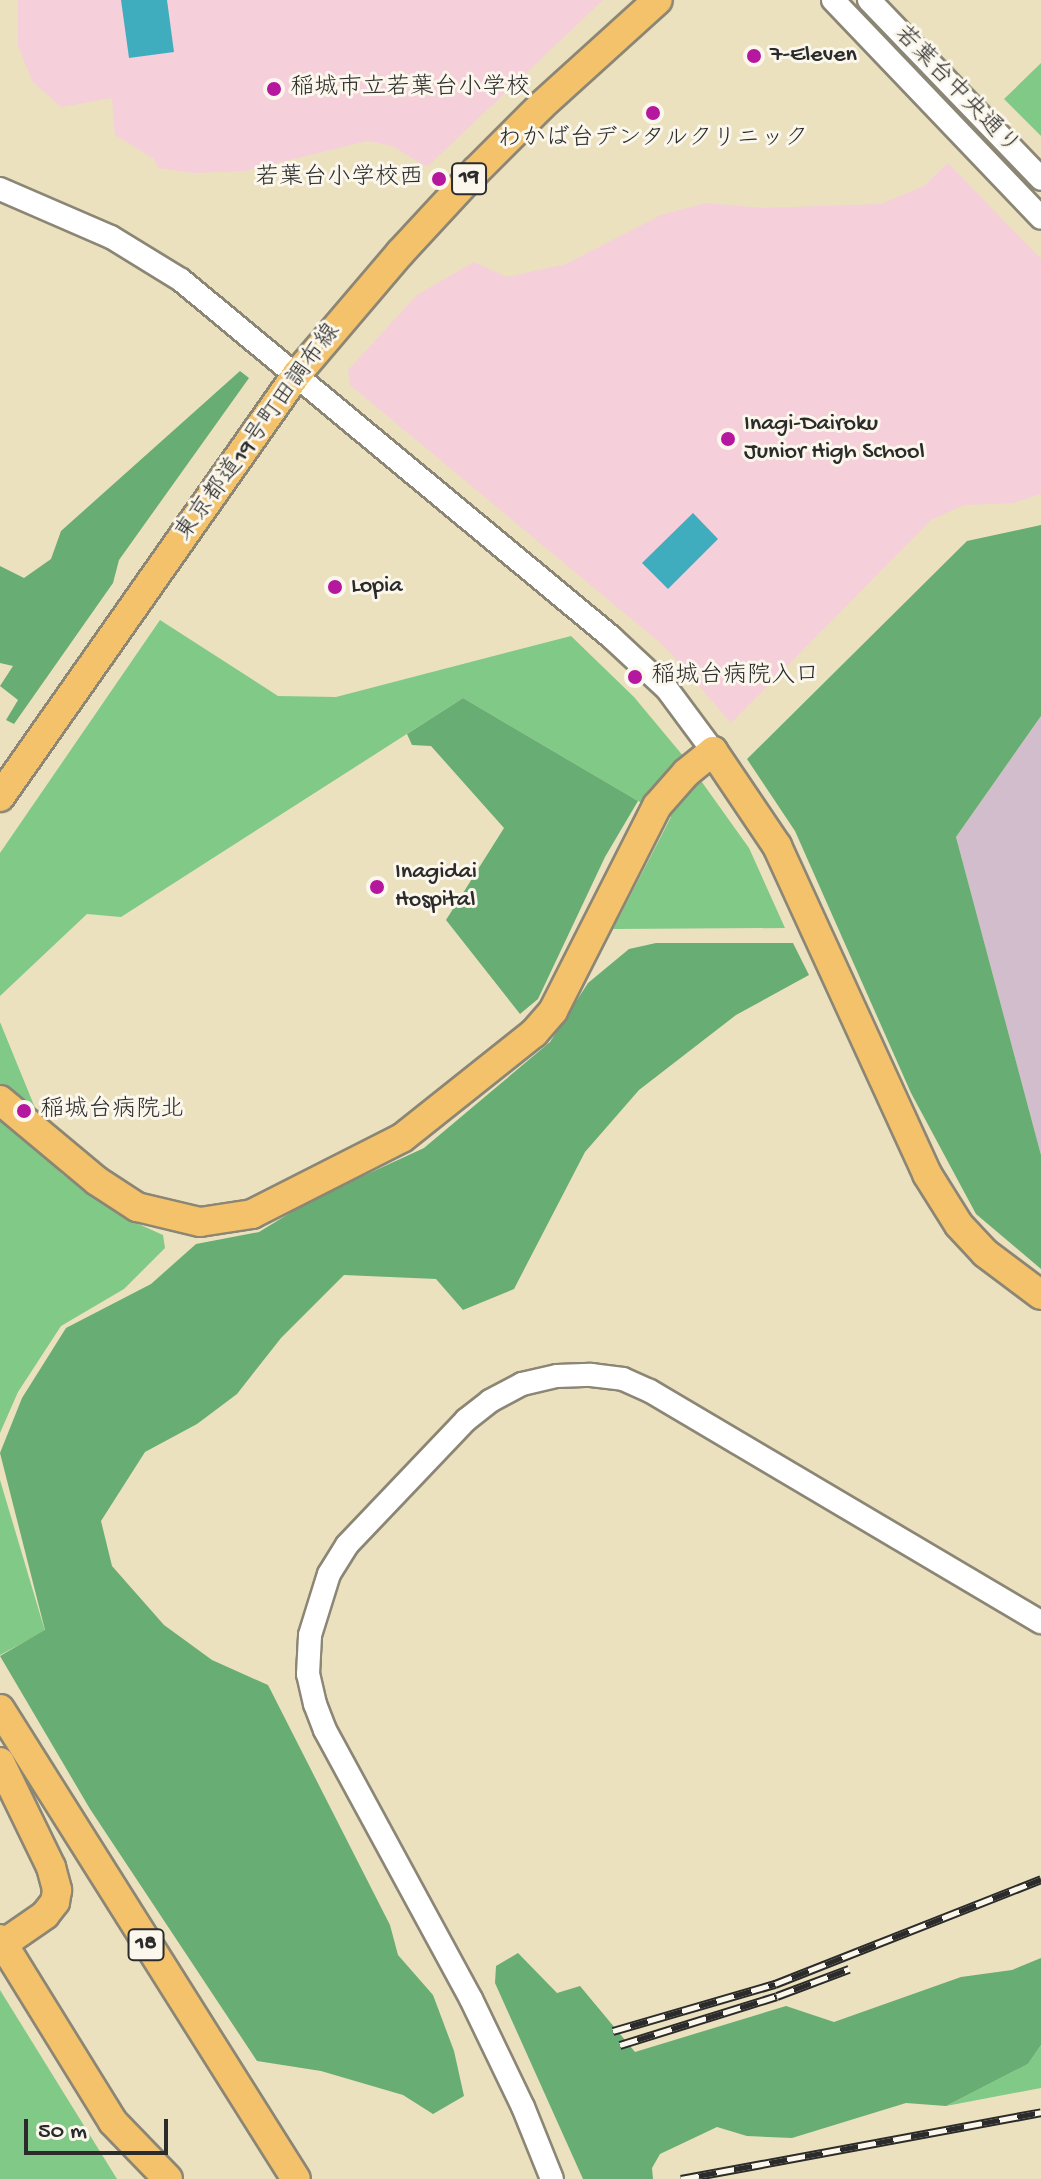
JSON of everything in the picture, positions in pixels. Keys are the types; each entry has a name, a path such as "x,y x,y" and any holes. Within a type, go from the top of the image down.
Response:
{"main road":[{"name":"東京都道19号町田調布線","path":"0,797 297,374 400,253 476,171 542,105 658,0"},
{"path":"0,1100 97,1181 137,1207 200,1222 252,1214 402,1138 534,1033 553,1011 657,806 686,773 713,751 777,846 927,1174 959,1225 985,1253 1041,1295"},
{"name":"18","path":"0,1709 296,2179"},
{"path":"0,1762 51,1867 57,1890 55,1902 45,1915 1,1942 113,2122 168,2179"}],"street":[{"name":"若葉台中央通り","path":"833,0 1041,218"},
{"name":"若葉台中央通り","path":"869,0 1041,179"},
{"path":"0,189 111,237 181,280 611,637 667,689 713,751"},
{"path":"552,2179 523,2107 471,1999 325,1730 315,1704 308,1674 310,1635 329,1574 347,1545 466,1420 490,1401 522,1384 557,1376 591,1375 623,1379 650,1391 1041,1622"}],"shaded area":[{"name":"稲城市立若葉台小学校","path":"18,0 603,0 427,167 392,146 367,141 245,171 193,173 158,168 154,159 115,135 112,98 61,107 32,81 18,45"},
{"name":"Inagi-Dairoku Junior High School","path":"948,163 1041,259 1041,494 1013,503 964,505 931,520 731,723 665,647 350,385 348,370 417,295 474,262 507,277 566,264 661,215 706,203 763,208 881,204 924,186"},
{"path":"1041,716 1041,1155 956,837"}],"green space":[{"path":"1041,63 1041,136 1004,99"},
{"path":"240,371 249,378 119,560 113,583 14,724 6,720 18,700 0,686 13,666 0,663 0,566 24,578 51,559 61,531"},
{"path":"1041,525 1041,716 956,837 1041,1155 1041,1269 976,1214 911,1093 795,831 747,759 967,541"},
{"path":"160,620 278,696 336,697 571,636 634,697 684,757 749,848 785,928 613,929 671,817 638,801 463,698 121,917 87,914 0,996 0,853"},
{"path":"463,698 638,801 605,857 538,999 520,1014 446,920 504,828 431,746 412,745 407,734"},
{"path":"656,943 793,943 809,975 736,1015 639,1090 585,1152 514,1289 463,1310 436,1279 344,1275 281,1338 237,1394 197,1424 145,1452 101,1521 112,1566 164,1625 212,1660 268,1685 390,1925 398,1955 433,1995 454,2051 464,2096 433,2114 403,2095 321,2071 257,2061 90,1809 0,1656 45,1630 0,1453 22,1398 66,1328 151,1284 196,1244 259,1232 313,1199 424,1148 550,1042 588,983 629,949"},
{"path":"0,1022 62,1174 134,1222 163,1235 165,1248 124,1289 61,1326 18,1392 0,1433"},
{"path":"0,1480 45,1631 0,1655"},
{"path":"518,1953 557,1993 580,1986 635,2052 786,2006 834,2022 961,1977 1012,1970 1041,1958 1041,2045 1028,2064 946,2106 906,2103 792,2138 747,2136 717,2127 660,2154 652,2168 653,2179 583,2179 495,1983 496,1966"},
{"path":"0,1990 117,2179 0,2179"},
{"path":"1041,2045 1041,2088 946,2106 1028,2064"}],"water":[{"path":"121,0 167,0 174,52 129,58"},
{"path":"693,513 718,539 668,589 642,563"}],"railway":[{"path":"613,2031 775,1984 1041,1879"},
{"path":"620,2045 777,1996 849,1969"},
{"path":"681,2179 1041,2112"}],"place":[{"name":"7-Eleven","path":"754,56"},
{"name":"稲城市立若葉台小学校","path":"274,89"},
{"name":"わかば台デンタルクリニック","path":"653,113"},
{"name":"若葉台小学校西","path":"439,179"},
{"name":"Inagi-Dairoku Junior High School","path":"728,439"},
{"name":"Lopia","path":"335,587"},
{"name":"稲城台病院入口","path":"635,677"},
{"name":"Inagidai Hospital","path":"377,887"},
{"name":"稲城台病院北","path":"24,1111"}]}
